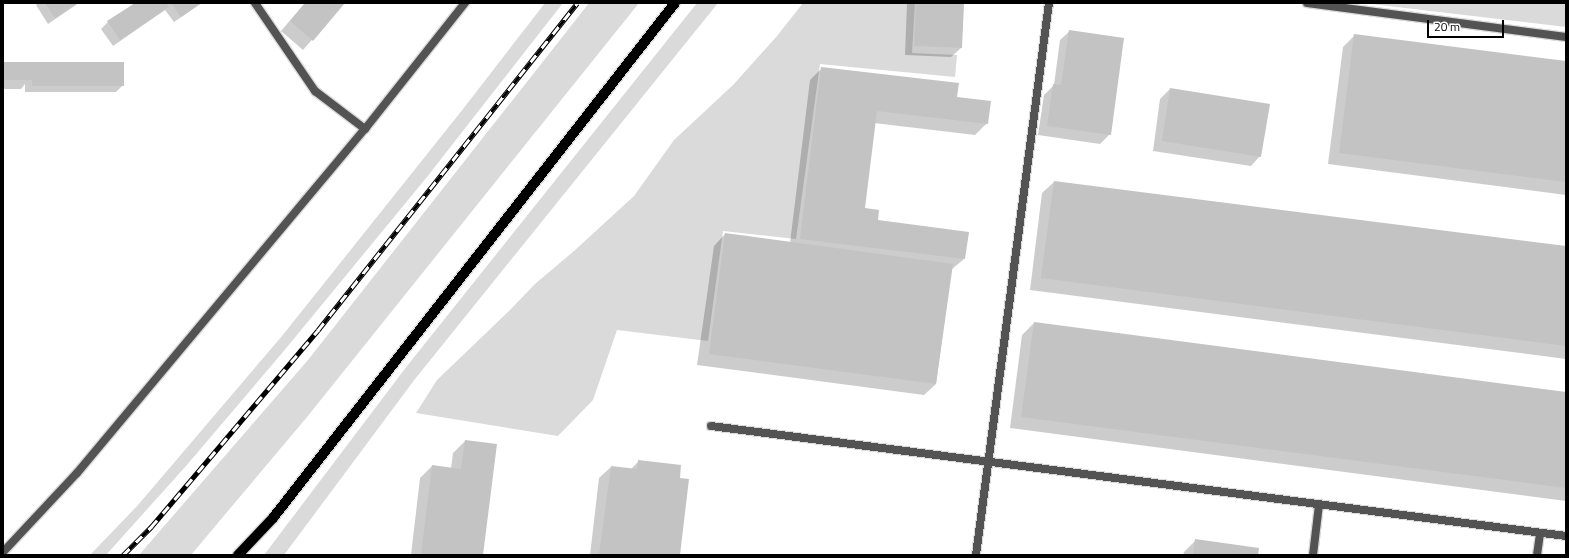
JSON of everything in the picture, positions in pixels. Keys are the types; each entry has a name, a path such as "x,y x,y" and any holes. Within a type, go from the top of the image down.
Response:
{"main road":[{"path":"238,555 273,518 675,3"}],"street":[{"path":"255,3 315,91 364,129"},
{"path":"3,552 77,473 364,129 465,3"},
{"path":"976,555 1049,3"},
{"path":"1307,3 1566,37"},
{"path":"711,426 1566,536"},
{"path":"1313,555 1319,505"},
{"path":"1538,555 1540,533"}],"shaded area":[{"path":"545,3 563,3 427,177 283,352 186,466 106,555 90,555 138,505 282,336 463,109"},
{"path":"589,3 639,3 307,417 191,555 139,555 308,360"},
{"path":"697,3 718,3 415,379 284,555 264,555 407,366"},
{"path":"803,3 915,3 912,53 957,55 955,77 820,64 796,239 723,231 708,341 617,330 593,400 558,436 416,413 437,380 535,284 574,251 634,196 674,140 733,85 777,36"},
{"path":"1363,3 1566,3 1566,27"}],"building":[{"path":"45,3 77,3 55,18"},
{"path":"135,3 166,3 169,7 120,40 107,21"},
{"path":"171,3 201,3 181,17"},
{"path":"305,3 345,3 313,41 290,21"},
{"path":"916,3 964,3 962,48 914,46"},
{"path":"1069,30 1124,38 1111,135 1047,126 1053,84 1061,85"},
{"path":"1354,34 1566,61 1566,182 1339,153"},
{"path":"3,62 124,62 124,86 32,86 32,80 3,80"},
{"path":"821,67 959,83 957,97 991,101 988,124 877,111 865,208 879,210 878,220 969,232 965,259 800,239"},
{"path":"1170,88 1270,104 1261,157 1162,141"},
{"path":"1054,181 1566,246 1566,346 1041,278"},
{"path":"725,233 953,264 936,384 709,354"},
{"path":"1034,322 1566,392 1566,488 1021,417"},
{"path":"465,440 497,444 483,555 421,555 432,465 461,469"},
{"path":"638,460 681,465 680,478 689,479 680,555 599,555 611,466 637,469"},
{"path":"1195,539 1259,548 1258,555 1193,555"}],"railway":[{"path":"123,555 151,527 318,330 577,3"}]}
